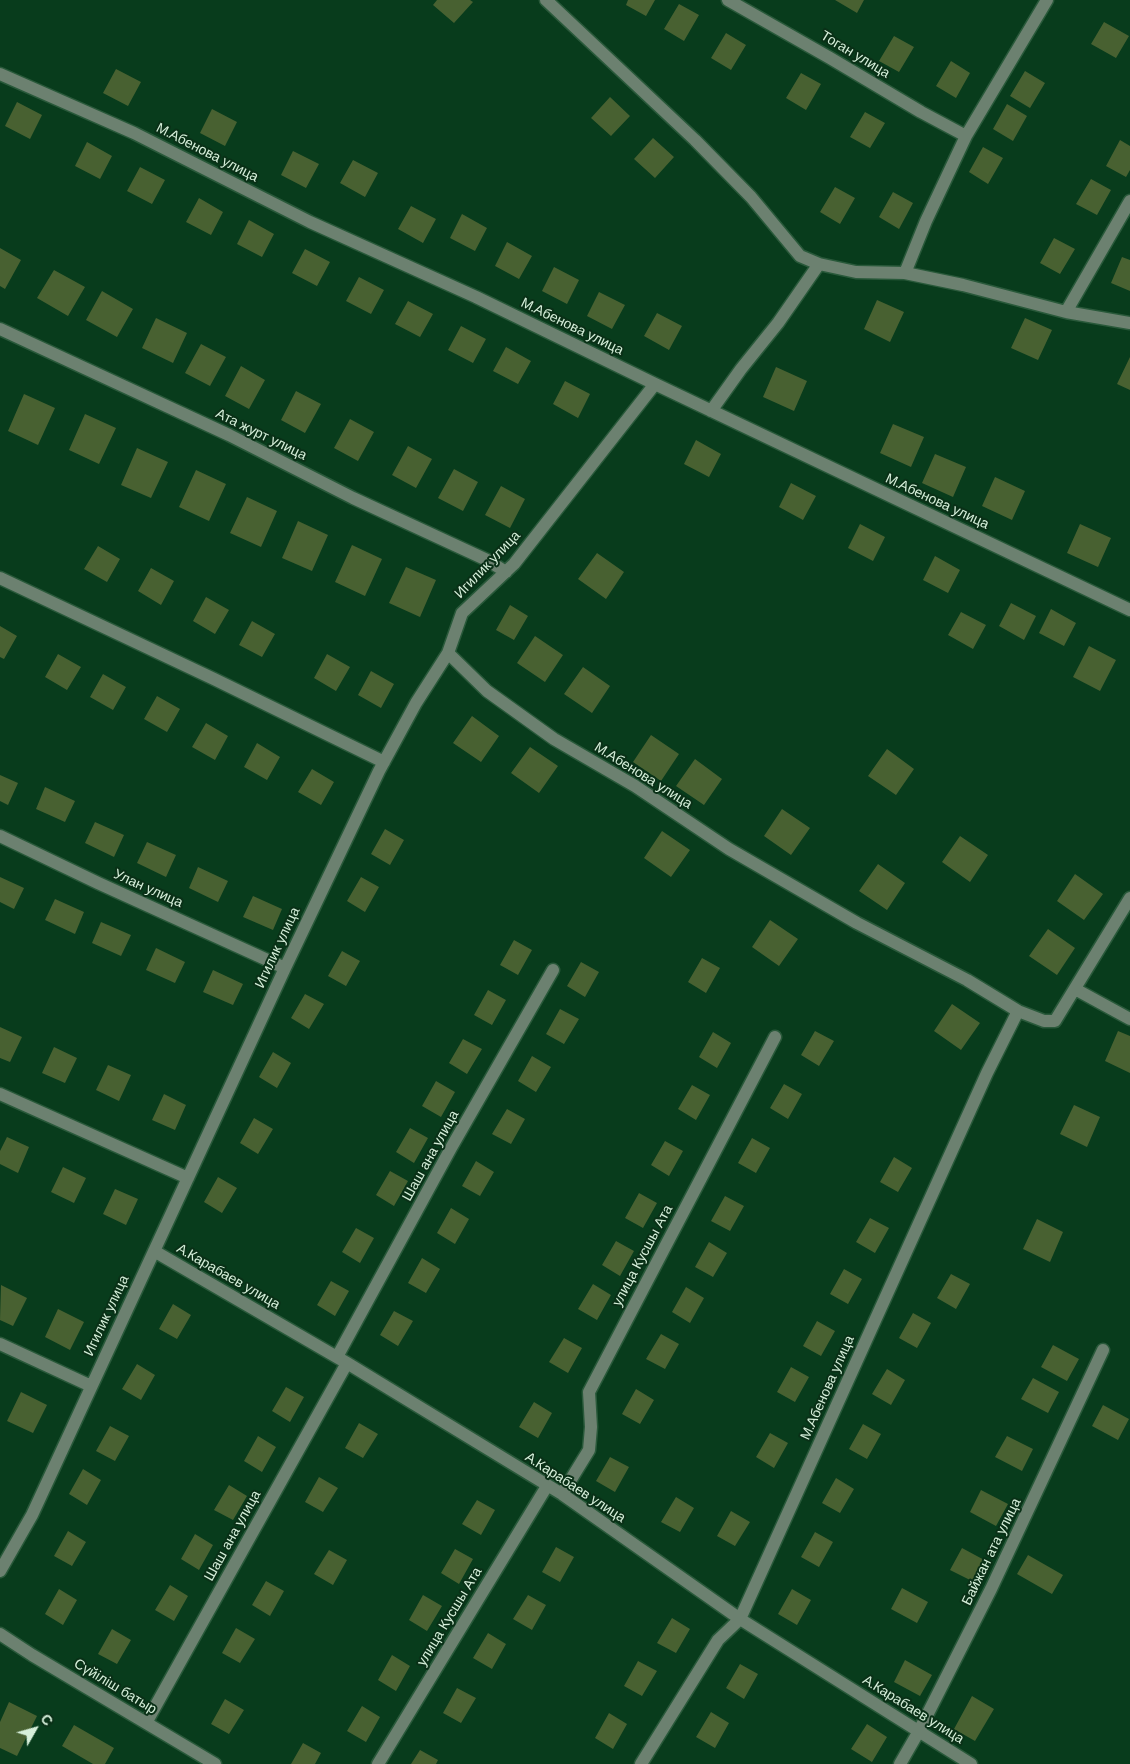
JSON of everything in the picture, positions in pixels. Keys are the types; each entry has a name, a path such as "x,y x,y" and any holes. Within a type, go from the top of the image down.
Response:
{"street":[{"path":"546,0 688,134 744,190 800,256 819,264 856,272 905,273 963,285 1066,312 1130,322"},
{"name":"Тоган улица","path":"728,0 966,136"},
{"path":"905,273 926,221 966,136 1047,0"},
{"name":"М.Абенова улица","path":"0,74 134,133 310,222 476,297 710,411 1130,610"},
{"path":"1066,312 1130,201"},
{"path":"710,411 778,324 819,264"},
{"name":"Ата журт улица","path":"0,329 229,435 353,498 488,560 506,572"},
{"name":"Игилик улица","path":"0,1571 32,1515 285,968 384,762 416,704 448,653 462,613 506,572 536,537 655,384"},
{"path":"0,578 206,674 384,762"},
{"name":"М.Абенова улица","path":"448,653 487,690 554,739 635,786 729,849 857,923 967,980 1018,1011 1044,1021 1055,1021 1130,898"},
{"name":"Улан улица","path":"0,836 285,968"},
{"name":"Шаш ана улица","path":"146,1723 342,1360 451,1148 553,970"},
{"path":"1075,989 1130,1020"},
{"name":"М.Абенова улица","path":"641,1764 718,1640 740,1618 983,1082 1018,1011"},
{"name":"улица Кусшы Ата","path":"562,1494 589,1450 591,1427 589,1392 775,1037"},
{"path":"0,1094 188,1178"},
{"name":"А.Карабаев улица","path":"154,1251 342,1360 562,1494 740,1618 971,1764"},
{"path":"0,1344 91,1386"},
{"name":"Байжан ата улица","path":"900,1764 919,1731 995,1580 1103,1350"},
{"name":"улица Кусшы Ата","path":"378,1764 547,1486"},
{"name":"Сүйіліш батыр","path":"0,1634 215,1764"}],"building":[{"path":"437,0 470,0 473,2 454,23 433,5"},
{"path":"628,0 655,0 646,16 626,5"},
{"path":"835,0 864,0 857,13"},
{"path":"679,4 699,15 684,41 664,29"},
{"path":"1104,22 1129,36 1116,58 1091,44"},
{"path":"726,33 746,45 731,70 711,58"},
{"path":"894,36 914,47 899,72 879,61"},
{"path":"951,61 970,73 956,98 936,86"},
{"path":"116,69 141,82 128,106 103,93"},
{"path":"1025,71 1045,83 1030,108 1010,96"},
{"path":"801,73 821,84 806,110 786,98"},
{"path":"610,97 630,116 611,136 591,118"},
{"path":"17,102 42,115 30,139 5,126"},
{"path":"1007,104 1027,116 1013,141 993,129"},
{"path":"212,109 237,122 225,146 200,133"},
{"path":"865,112 885,123 870,148 850,137"},
{"path":"653,138 674,157 655,178 634,159"},
{"path":"1120,140 1130,146 1130,170 1126,177 1106,166"},
{"path":"87,142 112,156 100,179 75,166"},
{"path":"983,147 1003,158 988,184 969,172"},
{"path":"293,151 319,164 306,188 281,175"},
{"path":"353,160 378,173 365,197 340,183"},
{"path":"140,167 165,180 152,204 127,191"},
{"path":"1091,179 1111,190 1097,215 1076,204"},
{"path":"835,187 855,198 840,224 820,212"},
{"path":"893,192 913,203 899,229 879,217"},
{"path":"199,198 223,212 211,235 186,222"},
{"path":"411,206 436,219 423,243 398,229"},
{"path":"462,214 487,228 475,251 450,238"},
{"path":"249,220 274,234 262,257 237,244"},
{"path":"1054,238 1075,249 1060,274 1040,263"},
{"path":"507,242 532,256 519,279 495,266"},
{"path":"0,248 21,260 5,289 0,286"},
{"path":"305,249 330,262 317,286 292,273"},
{"path":"1122,257 1130,260 1130,291 1111,283"},
{"path":"554,267 579,280 567,304 542,291"},
{"path":"54,270 85,287 68,316 37,298"},
{"path":"359,277 384,290 371,314 346,301"},
{"path":"102,291 133,309 117,337 86,320"},
{"path":"599,292 625,305 612,329 587,316"},
{"path":"877,300 904,312 890,342 864,329"},
{"path":"408,301 433,314 420,337 395,324"},
{"path":"657,313 682,326 669,350 644,336"},
{"path":"156,318 187,333 173,363 142,348"},
{"path":"1025,318 1052,330 1038,360 1011,348"},
{"path":"461,326 486,339 473,363 448,350"},
{"path":"201,344 226,357 210,386 185,373"},
{"path":"506,347 531,361 518,384 493,371"},
{"path":"1130,357 1130,390 1117,384"},
{"path":"241,366 265,380 249,409 225,396"},
{"path":"776,367 807,381 794,411 763,397"},
{"path":"565,381 590,394 578,418 553,404"},
{"path":"296,391 321,404 305,433 281,420"},
{"path":"24,394 55,408 38,445 8,431"},
{"path":"85,414 116,428 99,464 69,450"},
{"path":"350,419 374,432 358,461 334,448"},
{"path":"893,424 924,437 911,467 880,453"},
{"path":"696,440 721,454 709,477 684,464"},
{"path":"408,446 432,459 416,488 392,475"},
{"path":"137,448 168,462 151,498 121,485"},
{"path":"935,454 966,467 953,497 922,483"},
{"path":"454,469 478,482 463,511 438,498"},
{"path":"196,470 226,484 209,521 179,507"},
{"path":"995,477 1025,491 1012,520 982,506"},
{"path":"791,483 816,496 803,520 779,507"},
{"path":"501,486 525,499 510,528 485,515"},
{"path":"247,497 277,511 261,547 230,533"},
{"path":"298,521 328,535 312,571 282,558"},
{"path":"860,524 885,537 873,561 848,548"},
{"path":"1080,524 1111,538 1098,567 1067,553"},
{"path":"352,545 382,559 365,596 335,582"},
{"path":"98,546 120,559 107,582 84,569"},
{"path":"597,553 624,572 606,599 578,579"},
{"path":"935,556 960,570 948,593 923,580"},
{"path":"406,567 436,580 420,617 389,603"},
{"path":"151,568 174,581 161,605 138,591"},
{"path":"206,597 229,610 215,634 193,621"},
{"path":"1011,603 1036,616 1024,640 999,626"},
{"path":"510,605 528,616 514,640 496,630"},
{"path":"1051,609 1076,623 1064,646 1039,633"},
{"path":"961,612 986,625 973,649 948,635"},
{"path":"252,621 275,634 262,657 239,645"},
{"path":"0,626 17,636 4,659 0,657"},
{"path":"535,636 563,655 545,682 517,663"},
{"path":"1089,646 1116,660 1100,691 1073,677"},
{"path":"58,654 81,667 67,690 45,677"},
{"path":"327,654 350,667 336,691 314,678"},
{"path":"583,667 610,686 592,713 564,694"},
{"path":"371,671 394,684 381,708 358,695"},
{"path":"103,674 126,687 113,710 90,697"},
{"path":"157,696 180,709 167,732 144,719"},
{"path":"472,716 499,736 481,762 453,743"},
{"path":"206,723 228,736 215,760 192,747"},
{"path":"651,735 679,754 661,781 633,762"},
{"path":"257,743 280,757 267,780 244,767"},
{"path":"530,747 558,766 539,793 511,773"},
{"path":"887,749 914,769 896,795 868,776"},
{"path":"695,759 722,779 704,805 676,786"},
{"path":"312,769 334,782 321,805 298,792"},
{"path":"0,775 18,783 8,805 0,801"},
{"path":"45,787 75,801 65,822 36,809"},
{"path":"782,809 810,828 791,855 764,836"},
{"path":"95,822 124,835 114,857 85,843"},
{"path":"385,829 404,840 390,865 371,854"},
{"path":"662,831 690,850 671,877 644,858"},
{"path":"960,836 988,855 970,882 942,862"},
{"path":"147,842 176,855 166,877 137,863"},
{"path":"878,864 905,883 887,910 859,891"},
{"path":"198,867 228,881 218,902 189,888"},
{"path":"1075,874 1103,894 1084,920 1057,901"},
{"path":"0,877 24,888 14,909 0,902"},
{"path":"361,877 379,887 365,912 347,901"},
{"path":"253,896 282,909 273,930 243,917"},
{"path":"55,899 84,912 75,934 45,920"},
{"path":"770,920 798,939 779,966 752,947"},
{"path":"101,922 131,935 121,956 92,943"},
{"path":"1048,929 1075,948 1057,975 1029,956"},
{"path":"514,940 532,950 518,975 500,965"},
{"path":"156,948 185,962 175,983 146,970"},
{"path":"342,951 360,961 346,986 328,976"},
{"path":"702,958 720,968 706,993 688,982"},
{"path":"581,962 599,972 585,997 567,986"},
{"path":"213,970 243,984 233,1005 203,992"},
{"path":"488,990 506,1000 492,1025 474,1015"},
{"path":"305,994 324,1004 309,1029 291,1018"},
{"path":"952,1004 980,1023 961,1050 934,1031"},
{"path":"560,1009 579,1019 564,1044 546,1034"},
{"path":"0,1027 22,1037 10,1062 0,1058"},
{"path":"815,1031 834,1041 819,1066 801,1055"},
{"path":"1118,1031 1130,1036 1130,1073 1105,1061"},
{"path":"713,1032 731,1043 717,1068 699,1057"},
{"path":"463,1039 482,1049 467,1074 449,1063"},
{"path":"54,1047 77,1058 65,1083 42,1073"},
{"path":"273,1052 291,1063 277,1088 259,1077"},
{"path":"532,1056 551,1067 536,1092 518,1081"},
{"path":"108,1065 131,1075 119,1101 96,1090"},
{"path":"436,1081 455,1092 441,1117 422,1106"},
{"path":"784,1084 802,1094 788,1119 770,1108"},
{"path":"692,1085 710,1095 696,1120 678,1109"},
{"path":"164,1094 186,1105 175,1130 152,1120"},
{"path":"1074,1105 1100,1117 1087,1147 1060,1134"},
{"path":"507,1109 525,1119 511,1144 492,1134"},
{"path":"254,1118 273,1129 258,1154 240,1143"},
{"path":"410,1128 428,1138 414,1163 396,1152"},
{"path":"7,1137 29,1147 18,1173 0,1164 0,1151"},
{"path":"752,1138 770,1148 756,1173 738,1163"},
{"path":"665,1141 683,1151 669,1176 651,1165"},
{"path":"894,1157 912,1168 898,1192 880,1182"},
{"path":"476,1161 494,1172 480,1196 462,1186"},
{"path":"63,1167 86,1178 74,1203 51,1192"},
{"path":"390,1171 408,1181 394,1206 376,1195"},
{"path":"218,1177 237,1188 222,1213 204,1202"},
{"path":"115,1189 138,1199 126,1225 103,1214"},
{"path":"639,1193 657,1203 643,1228 625,1218"},
{"path":"725,1196 744,1206 730,1231 711,1221"},
{"path":"451,1208 469,1219 455,1244 437,1233"},
{"path":"870,1218 889,1228 875,1253 856,1242"},
{"path":"1037,1219 1063,1232 1050,1262 1023,1249"},
{"path":"356,1228 374,1238 360,1263 342,1252"},
{"path":"616,1241 634,1251 620,1276 602,1265"},
{"path":"709,1242 727,1253 713,1277 695,1267"},
{"path":"422,1258 440,1269 426,1293 408,1283"},
{"path":"844,1269 862,1279 848,1304 830,1294"},
{"path":"951,1274 970,1284 956,1309 937,1298"},
{"path":"331,1281 349,1291 335,1316 317,1305"},
{"path":"593,1284 611,1295 597,1320 578,1309"},
{"path":"1,1285 27,1298 13,1326 0,1320"},
{"path":"686,1287 704,1298 690,1323 672,1312"},
{"path":"173,1304 191,1315 177,1339 159,1329"},
{"path":"58,1309 84,1322 70,1350 45,1337"},
{"path":"394,1311 413,1321 398,1346 380,1335"},
{"path":"913,1313 931,1323 917,1348 899,1338"},
{"path":"817,1321 835,1331 821,1356 803,1346"},
{"path":"661,1334 679,1344 665,1369 646,1359"},
{"path":"564,1338 582,1348 568,1373 549,1362"},
{"path":"1053,1345 1079,1359 1067,1381 1041,1367"},
{"path":"137,1364 155,1375 141,1400 122,1389"},
{"path":"791,1367 809,1377 795,1402 777,1392"},
{"path":"887,1369 905,1380 891,1405 872,1394"},
{"path":"1033,1378 1059,1392 1048,1413 1021,1399"},
{"path":"286,1387 304,1397 290,1422 272,1411"},
{"path":"636,1389 654,1400 640,1424 622,1414"},
{"path":"21,1392 47,1405 33,1433 7,1421"},
{"path":"534,1402 552,1413 538,1438 519,1427"},
{"path":"1103,1405 1129,1419 1118,1440 1092,1426"},
{"path":"359,1423 378,1434 363,1458 345,1448"},
{"path":"863,1424 881,1434 867,1459 849,1449"},
{"path":"110,1426 129,1436 115,1461 96,1451"},
{"path":"770,1433 788,1443 774,1468 756,1457"},
{"path":"258,1436 276,1447 262,1472 244,1461"},
{"path":"1007,1436 1033,1449 1022,1471 995,1457"},
{"path":"610,1457 629,1467 615,1492 596,1481"},
{"path":"83,1469 101,1480 87,1505 69,1494"},
{"path":"319,1477 338,1488 323,1512 305,1502"},
{"path":"836,1478 854,1489 840,1513 822,1503"},
{"path":"229,1485 247,1496 233,1520 214,1510"},
{"path":"981,1490 1008,1504 996,1526 970,1512"},
{"path":"676,1497 694,1508 680,1532 661,1522"},
{"path":"477,1500 495,1510 481,1535 462,1524"},
{"path":"731,1511 750,1522 735,1546 717,1536"},
{"path":"68,1531 86,1542 72,1566 54,1556"},
{"path":"815,1532 833,1542 819,1567 801,1557"},
{"path":"195,1534 213,1545 199,1570 181,1559"},
{"path":"556,1547 574,1557 560,1582 542,1572"},
{"path":"962,1548 988,1562 976,1583 950,1570"},
{"path":"455,1549 473,1559 459,1584 441,1573"},
{"path":"329,1550 347,1560 333,1585 314,1574"},
{"path":"1028,1555 1063,1575 1052,1594 1017,1574"},
{"path":"266,1581 284,1591 270,1616 252,1605"},
{"path":"170,1585 188,1596 174,1621 155,1610"},
{"path":"902,1588 928,1602 917,1623 891,1609"},
{"path":"59,1589 77,1600 63,1625 45,1614"},
{"path":"792,1589 811,1600 797,1625 778,1614"},
{"path":"423,1595 442,1606 427,1631 409,1620"},
{"path":"528,1595 546,1605 532,1630 513,1619"},
{"path":"672,1618 690,1629 676,1653 657,1643"},
{"path":"236,1628 255,1639 240,1663 222,1653"},
{"path":"112,1629 131,1640 117,1664 98,1654"},
{"path":"488,1633 506,1644 492,1669 473,1658"},
{"path":"392,1655 410,1666 396,1691 378,1680"},
{"path":"905,1660 932,1675 920,1696 894,1682"},
{"path":"638,1661 657,1671 642,1696 624,1686"},
{"path":"740,1664 758,1674 744,1699 726,1688"},
{"path":"457,1688 476,1698 461,1723 443,1713"},
{"path":"972,1696 994,1709 975,1741 954,1729"},
{"path":"225,1699 244,1710 229,1734 211,1724"},
{"path":"9,1702 37,1716 17,1756 0,1748 0,1722"},
{"path":"362,1706 380,1717 366,1742 347,1731"},
{"path":"711,1712 729,1723 715,1748 696,1737"},
{"path":"609,1713 627,1724 613,1749 595,1738"},
{"path":"867,1724 887,1737 872,1762 851,1749"},
{"path":"74,1725 114,1748 105,1764 93,1764 62,1746"},
{"path":"303,1743 321,1753 315,1764 291,1764"},
{"path":"420,1750 438,1760 436,1764 411,1764"}]}
